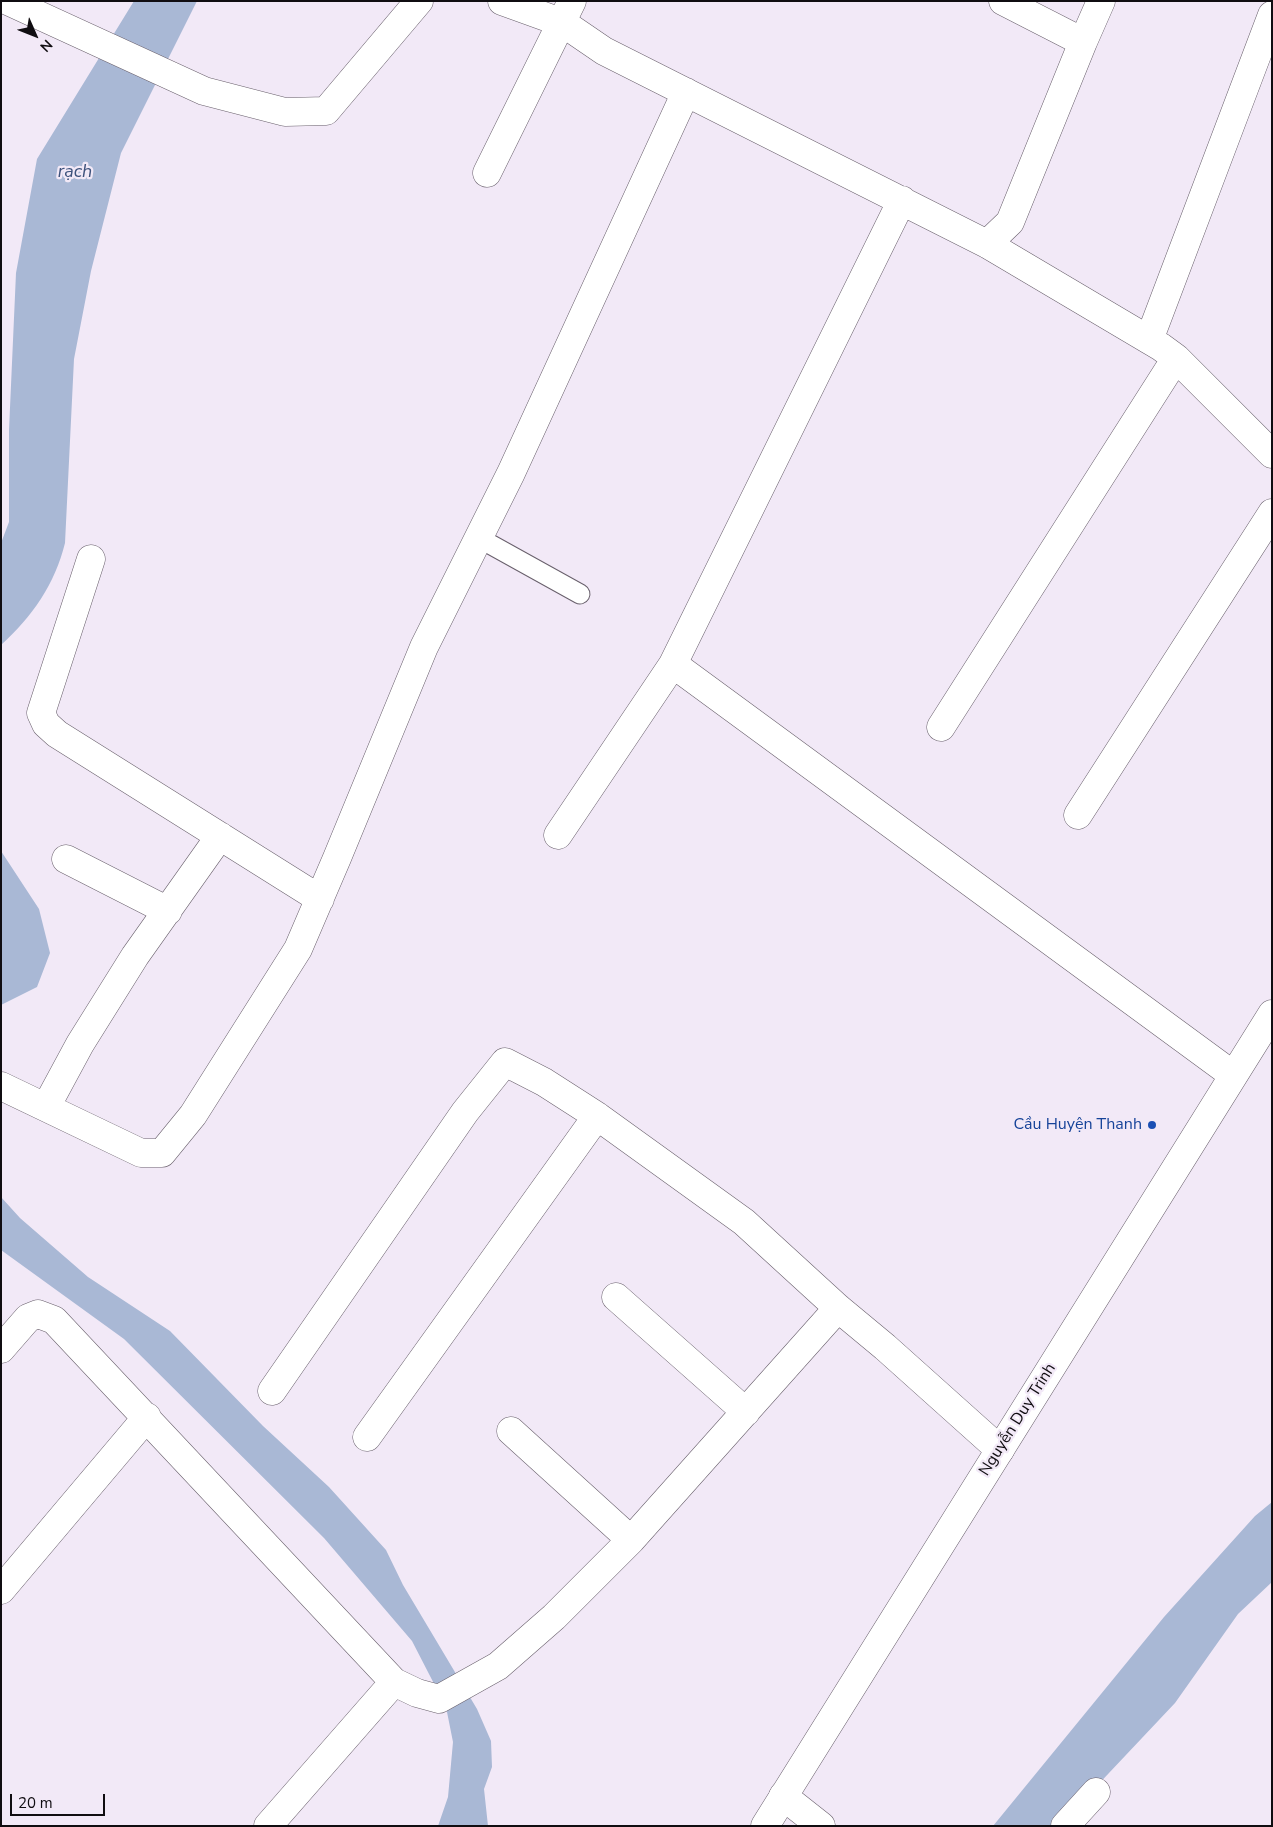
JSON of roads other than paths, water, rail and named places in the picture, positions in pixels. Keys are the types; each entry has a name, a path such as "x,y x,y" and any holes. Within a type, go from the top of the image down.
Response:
{"street":[{"path":"11,2 204,90 285,112 326,111 419,1"},
{"path":"502,1 568,12 604,51 987,244 1176,358 1272,454"},
{"path":"1003,1 1083,42"},
{"path":"987,244 1010,222 1083,42 1102,1"},
{"path":"486,173 568,12"},
{"path":"1149,340 1272,15"},
{"path":"1,1086 140,1153 162,1153 193,1116 298,949 424,647 511,473 686,92"},
{"path":"558,836 673,664 902,200"},
{"path":"941,727 1176,358"},
{"path":"1078,815 1272,513"},
{"path":"91,559 41,713 46,724 57,734 320,899"},
{"path":"673,664 1233,1076"},
{"path":"46,1107 80,1044 134,956 220,836"},
{"path":"66,859 168,911"},
{"name":"Nguyễn Duy Trinh","path":"765,1826 1272,1014"},
{"path":"272,1391 465,1112 505,1062 544,1082 597,1116 744,1222 838,1308 885,1347 1000,1450"},
{"path":"367,1437 597,1116"},
{"path":"616,1297 746,1412"},
{"path":"1,1349 28,1318 38,1314 54,1320 394,1682 417,1693 439,1699 498,1666 554,1617 632,1540 838,1308"},
{"path":"1,1590 147,1417"},
{"path":"511,1431 632,1540"},
{"path":"268,1826 394,1682"},
{"path":"1065,1826 1096,1792"},
{"path":"783,1796 820,1826"}],"lane":[{"path":"479,538 580,594"}],"water":[{"name":"rạch","path":"134,1 197,1 121,153 91,271 74,359 65,543 61,558 41,599 23,623 1,645 1,543 9,522 9,430 16,273 37,159"},
{"path":"1,851 39,909 50,953 37,987 1,1005"},
{"path":"1,1197 20,1218 88,1277 170,1331 263,1426 329,1487 386,1550 403,1585 477,1709 491,1741 492,1767 484,1789 488,1826 438,1826 448,1797 453,1742 446,1707 412,1641 324,1538 124,1339 1,1250"},
{"path":"1272,1502 1272,1582 1238,1614 1175,1703 1059,1826 993,1826 1164,1617 1255,1516"}],"place":[{"name":"Cầu Huyện Thanh","path":"1152,1125"}]}
